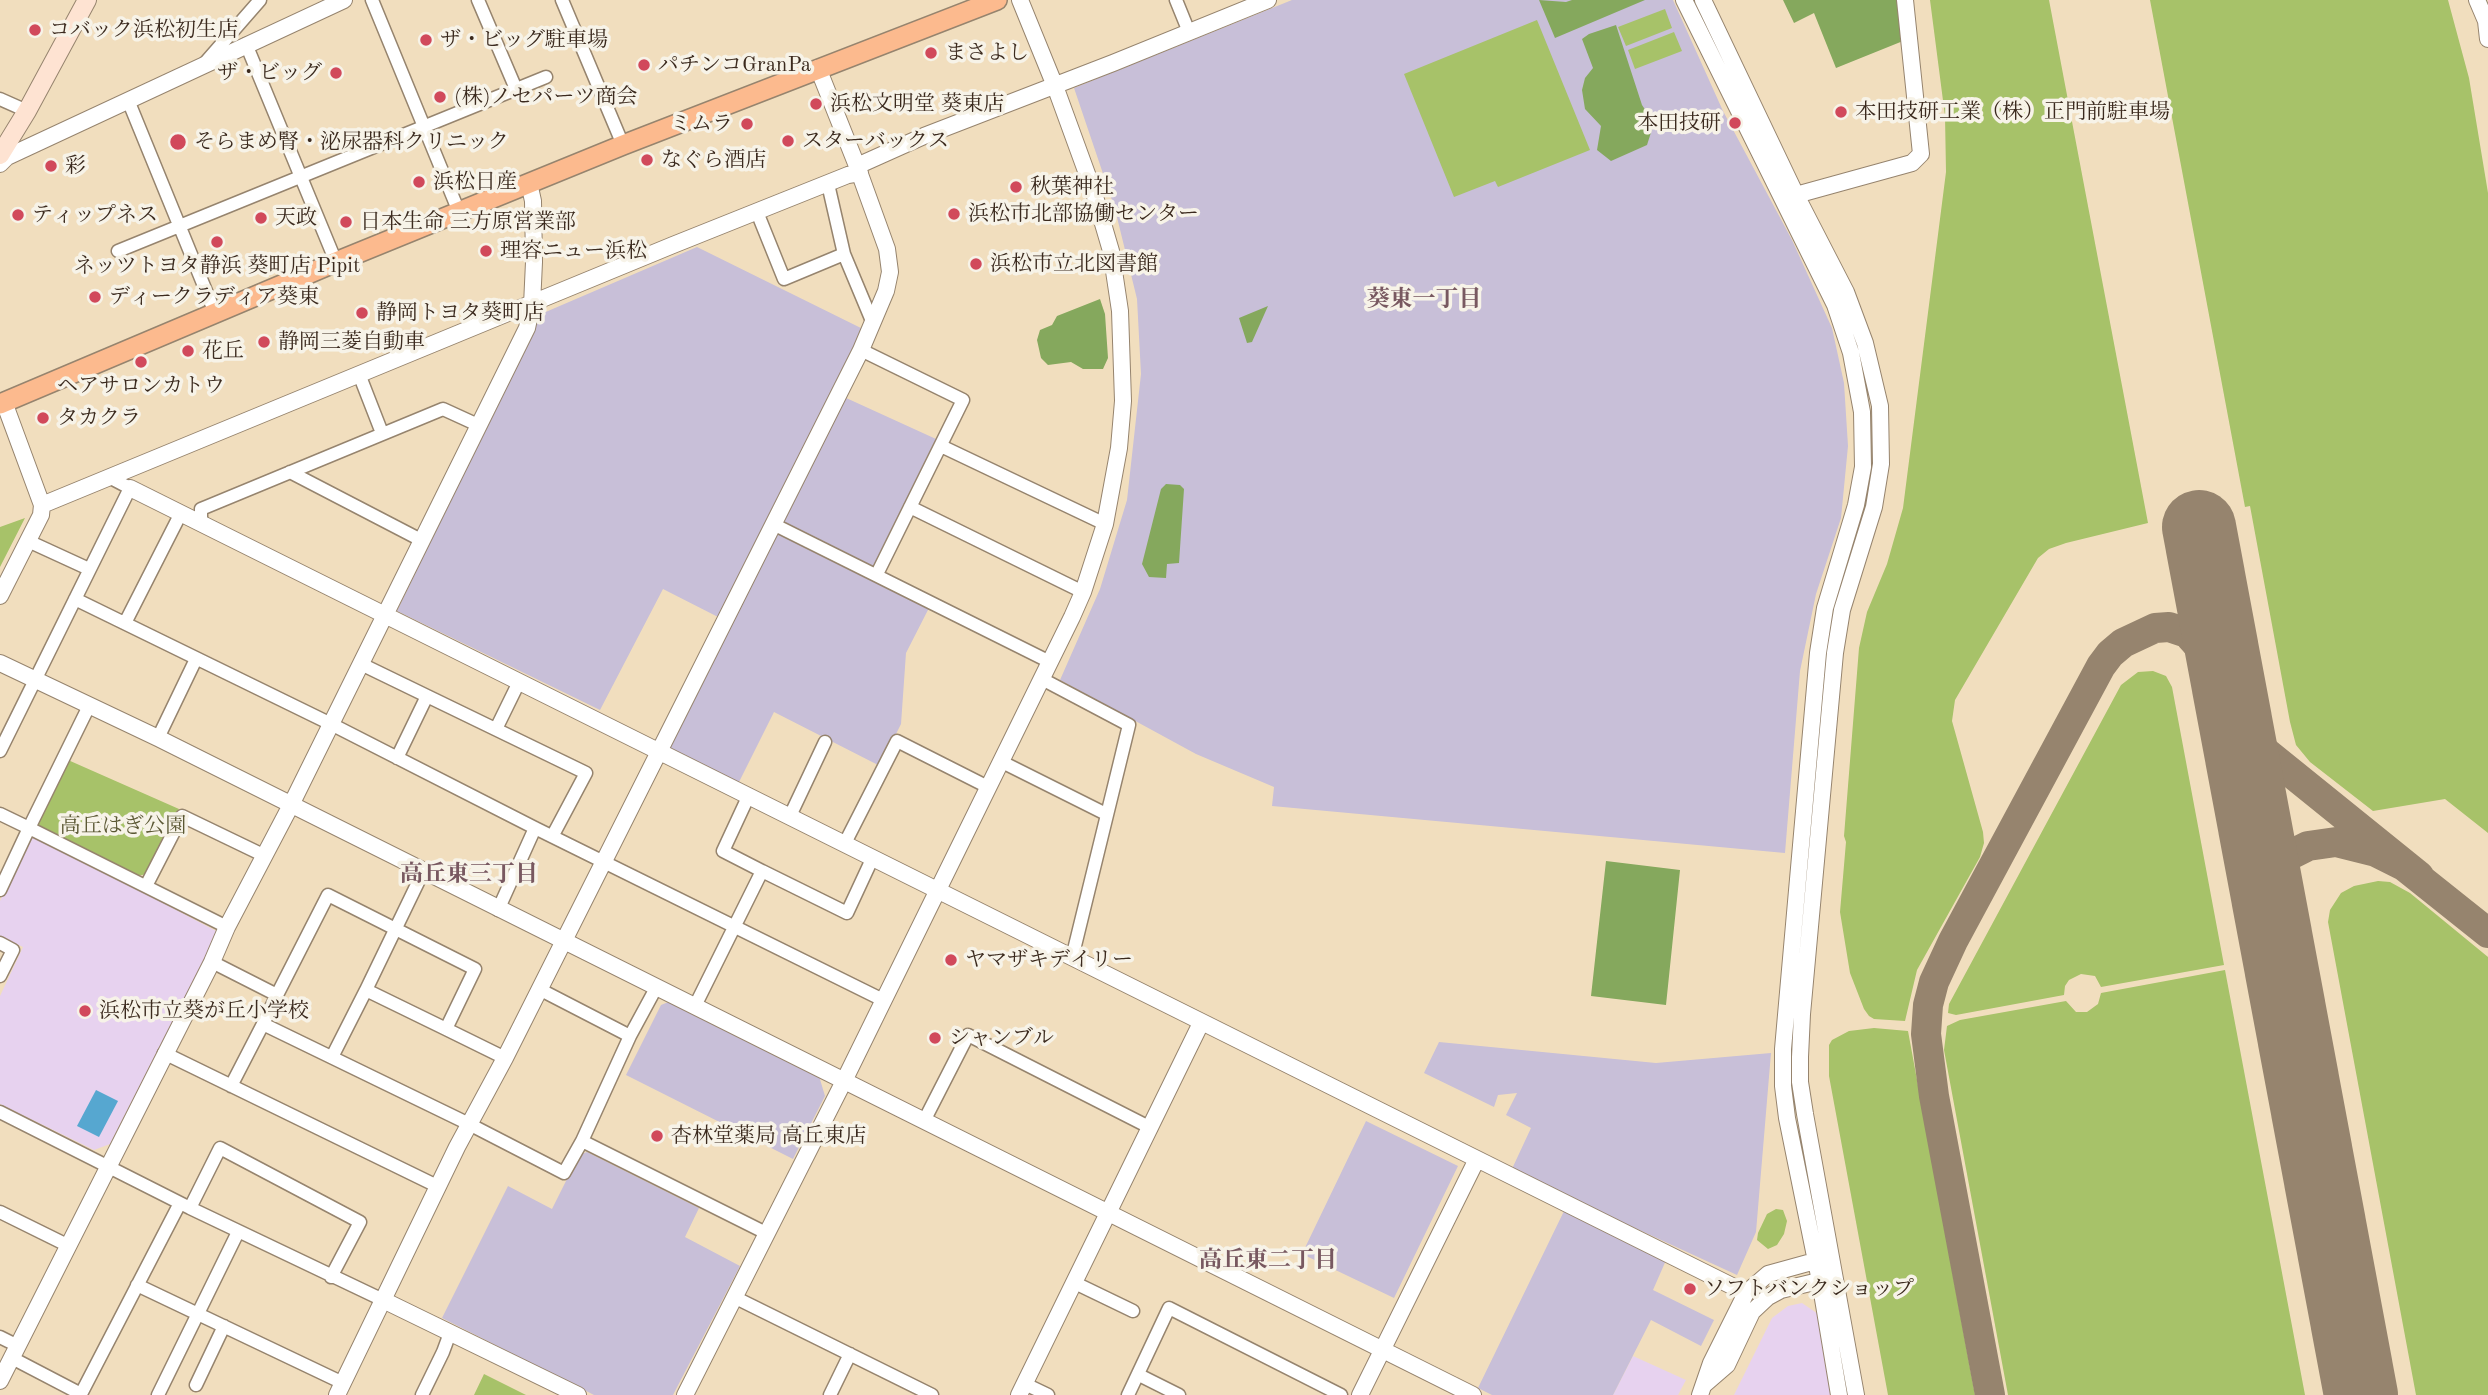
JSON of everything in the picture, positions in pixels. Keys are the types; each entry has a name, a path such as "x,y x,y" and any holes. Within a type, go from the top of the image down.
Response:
{"highway":[{"path":"2,403 336,261 818,68 997,0"}],"main road":[{"path":"0,155 87,0"}],"street":[{"path":"205,63 260,0"},
{"path":"0,164 7,157 344,0"},
{"path":"372,0 459,212"},
{"path":"478,0 516,89"},
{"path":"562,0 623,145"},
{"path":"684,1395 844,1082 1042,679 1083,592 1105,524 1119,448 1123,401 1121,311 1111,251 1098,205 1055,86 1020,0"},
{"path":"1177,0 1189,32"},
{"path":"43,505 828,184 924,136 1268,0"},
{"path":"1685,0 1790,200 1846,292 1866,343 1880,406 1881,464 1874,507 1842,610 1835,653 1802,1014 1800,1082 1827,1279 1839,1395"},
{"path":"1703,0 1790,200"},
{"path":"1790,200 1912,163 1921,154 1905,0"},
{"path":"2477,0 2487,21 2488,39"},
{"path":"246,44 336,261"},
{"path":"138,1285 224,1326 340,1389 469,1124 540,989 861,350 886,291 890,272 887,249 859,169 818,68"},
{"path":"118,251 546,76"},
{"path":"0,99 27,111"},
{"path":"128,100 215,313"},
{"path":"0,1381 212,962 263,855 291,805 527,328 532,305 533,201 529,183"},
{"path":"828,184 844,254 872,321"},
{"path":"757,212 783,279 844,254"},
{"path":"861,350 963,400 877,574"},
{"path":"359,374 382,433"},
{"path":"0,596 41,515 43,505 2,403"},
{"path":"201,523 201,509 443,409 478,425"},
{"path":"941,446 1105,524"},
{"path":"290,472 421,540"},
{"path":"109,477 1746,1293"},
{"path":"0,751 130,488"},
{"path":"910,507 1083,592"},
{"path":"125,622 181,513"},
{"path":"773,524 1050,662"},
{"path":"28,541 89,569"},
{"path":"75,599 883,1000"},
{"path":"158,738 196,659"},
{"path":"0,663 158,738 1473,1395"},
{"path":"361,664 586,773 553,835"},
{"path":"1042,679 1129,725 1072,958"},
{"path":"496,729 519,681"},
{"path":"397,758 427,696"},
{"path":"0,890 89,706"},
{"path":"845,843 897,741 988,787"},
{"path":"790,816 825,742"},
{"path":"1000,761 1106,814"},
{"path":"749,795 723,851 762,871 846,913 873,858"},
{"path":"0,814 227,927"},
{"path":"146,886 182,816 263,855"},
{"path":"498,910 535,828"},
{"path":"695,1006 762,871"},
{"path":"332,1057 423,872"},
{"path":"231,1086 328,895 475,969 446,1029"},
{"path":"0,943 13,950 0,976"},
{"path":"212,962 277,995"},
{"path":"262,1024 564,1173 656,988"},
{"path":"540,989 630,1036"},
{"path":"366,990 505,1058"},
{"path":"1048,1395 1022,1390 1202,1023"},
{"path":"924,1121 968,1035 1150,1128"},
{"path":"164,1054 439,1187"},
{"path":"0,1112 185,1206 578,1395"},
{"path":"582,1141 766,1233"},
{"path":"0,1337 15,1352 81,1394 138,1285 220,1149 360,1222 331,1277"},
{"path":"1360,1395 1477,1159"},
{"path":"0,1212 69,1246"},
{"path":"158,1395 239,1232"},
{"path":"1702,1390 1711,1363 1746,1293 1768,1274 1824,1259"},
{"path":"1702,1390 1727,1365 1752,1312 1768,1297 1781,1290 1827,1279"},
{"path":"1827,1279 1856,1395"},
{"path":"1075,1283 1133,1311"},
{"path":"734,1297 932,1395"},
{"path":"1128,1395 1169,1308 1341,1395"},
{"path":"197,1385 224,1326"},
{"path":"422,1395 450,1333"},
{"path":"830,1395 850,1354"},
{"path":"1139,1375 1179,1395"}],"shaded area":[{"path":"1292,0 1673,0 1723,111 1792,240 1832,328 1844,383 1848,446 1841,518 1816,594 1800,671 1785,853 1272,806 1274,787 1196,754 1060,680 1100,589 1127,500 1141,374 1137,299 1115,209 1074,88"},
{"path":"697,247 867,331 720,618 663,589 600,710 397,611 541,314"},
{"path":"844,397 936,439 873,569 781,522"},
{"path":"775,532 930,606 906,653 901,724 880,766 774,712 737,786 667,749"},
{"path":"31,833 218,932 110,1144 94,1150 0,1104 0,996 23,947 0,936 0,901"},
{"path":"671,1001 819,1076 825,1096 793,1159 626,1075 661,1005"},
{"path":"1439,1042 1656,1063 1771,1053 1756,1232 1737,1275 1511,1171 1531,1128 1506,1115 1517,1093 1498,1095 1494,1107 1424,1073"},
{"path":"1366,1121 1458,1166 1394,1298 1302,1254"},
{"path":"587,1152 699,1208 685,1237 740,1266 673,1395 594,1395 442,1318 508,1186 552,1209 579,1155"},
{"path":"1565,1209 1667,1258 1653,1290 1714,1320 1701,1346 1651,1320 1613,1395 1492,1395 1478,1388"},
{"path":"1802,1303 1821,1316 1831,1395 1734,1395 1772,1318 1788,1306"},
{"path":"1633,1356 1686,1380 1678,1395 1613,1395"}],"green space":[{"path":"1539,0 1566,2 1645,0 1555,38"},
{"path":"1783,0 1898,0 1903,41 1836,68 1814,13 1794,23"},
{"path":"1930,0 2049,0 2148,523 2066,543 2049,549 2038,558 1955,700 1952,721 1984,843 1980,857 1917,970 1905,1021 1874,1019 1864,1009 1850,973 1840,912 1859,648 1867,612 1887,564 1903,508 1946,172 1945,116"},
{"path":"2150,0 2448,0 2469,78 2488,193 2488,833 2445,799 2373,811 2310,762 2296,745 2250,506 2245,507"},
{"path":"1665,9 1672,28 1626,46 1618,27"},
{"path":"1537,20 1590,150 1498,187 1495,181 1454,197 1404,74"},
{"path":"1616,25 1642,105 1654,123 1647,145 1611,161 1597,150 1601,126 1585,109 1582,90 1585,78 1593,68 1582,39"},
{"path":"1674,32 1682,51 1635,69 1628,50"},
{"path":"1100,299 1105,314 1108,358 1103,369 1083,369 1071,362 1048,365 1041,358 1037,340 1040,330 1052,325 1057,316"},
{"path":"1268,306 1252,342 1247,343 1239,318"},
{"path":"1166,484 1180,485 1184,489 1179,563 1167,564 1166,578 1149,577 1142,564 1161,489"},
{"path":"25,518 0,567 0,527"},
{"path":"2153,671 2166,676 2172,687 2224,965 2101,987 2095,976 2081,974 2069,980 2064,995 1956,1015 1948,1013 1949,1004 2121,685 2138,672"},
{"name":"高丘はぎ公園","path":"68,760 179,809 147,874 137,876 39,827 38,820"},
{"path":"1606,861 1680,870 1666,1005 1591,996"},
{"path":"2378,881 2390,882 2410,893 2488,957 2488,1395 2416,1395 2328,922 2330,910 2341,893 2354,886"},
{"path":"2225,970 2305,1395 2008,1395 1944,1050 1947,1026 1960,1020 2066,1001 2076,1012 2087,1012 2098,1004 2101,993"},
{"path":"1874,1028 1908,1031 1975,1395 1888,1395 1829,1076 1829,1045 1832,1040 1849,1031"},
{"path":"1776,1209 1783,1210 1787,1221 1784,1234 1777,1245 1768,1249 1757,1240 1758,1233 1767,1214"},
{"path":"484,1374 526,1395 474,1395"}],"water":[{"path":"96,1090 118,1101 99,1137 77,1126"}],"taxiway":[{"path":"1990,1395 1934,1096 1926,1034 1928,1005 1934,982 1953,941 2101,666 2110,654 2123,643 2155,628 2169,627 2187,633 2213,662 2234,710 2258,746 2419,876"},
{"path":"2271,912 2270,893 2277,871 2290,855 2308,846 2336,842 2376,852 2404,866 2488,933"}],"runway":[{"path":"2199,527 2361,1395"}],"place":[{"name":"コバック浜松初生店","path":"35,30"},
{"name":"ザ・ビッグ駐車場","path":"426,40"},
{"name":"まさよし","path":"931,53"},
{"name":"パチンコGranPa","path":"644,65"},
{"name":"ザ・ビッグ","path":"336,73"},
{"name":"(株)ノセパーツ商会","path":"440,97"},
{"name":"浜松文明堂 葵東店","path":"816,104"},
{"name":"本田技研工業（株）正門前駐車場","path":"1841,112"},
{"name":"本田技研","path":"1735,123"},
{"name":"ミムラ","path":"747,124"},
{"name":"スターバックス","path":"788,141"},
{"name":"そらまめ腎・泌尿器科クリニック","path":"178,142"},
{"name":"なぐら酒店","path":"647,160"},
{"name":"彩","path":"51,166"},
{"name":"浜松日産","path":"419,182"},
{"name":"秋葉神社","path":"1016,187"},
{"name":"浜松市北部協働センター","path":"954,214"},
{"name":"ティップネス","path":"18,215"},
{"name":"天政","path":"261,218"},
{"name":"日本生命 三方原営業部","path":"346,222"},
{"name":"ネッツトヨタ静浜 葵町店 Pipit","path":"217,242"},
{"name":"理容ニュー浜松","path":"486,251"},
{"name":"浜松市立北図書館","path":"976,264"},
{"name":"ディークラディア葵東","path":"95,297"},
{"name":"静岡トヨタ葵町店","path":"362,313"},
{"name":"静岡三菱自動車","path":"264,342"},
{"name":"花丘","path":"188,351"},
{"name":"ヘアサロンカトウ","path":"141,362"},
{"name":"タカクラ","path":"43,418"},
{"name":"ヤマザキデイリー","path":"951,960"},
{"name":"浜松市立葵が丘小学校","path":"85,1011"},
{"name":"シャンブル","path":"935,1038"},
{"name":"杏林堂薬局 高丘東店","path":"657,1136"},
{"name":"ソフトバンクショップ","path":"1690,1289"}],"district":[{"name":"葵東一丁目","path":"1424,300"},
{"name":"高丘東三丁目","path":"469,875"},
{"name":"高丘東二丁目","path":"1268,1261"}]}
